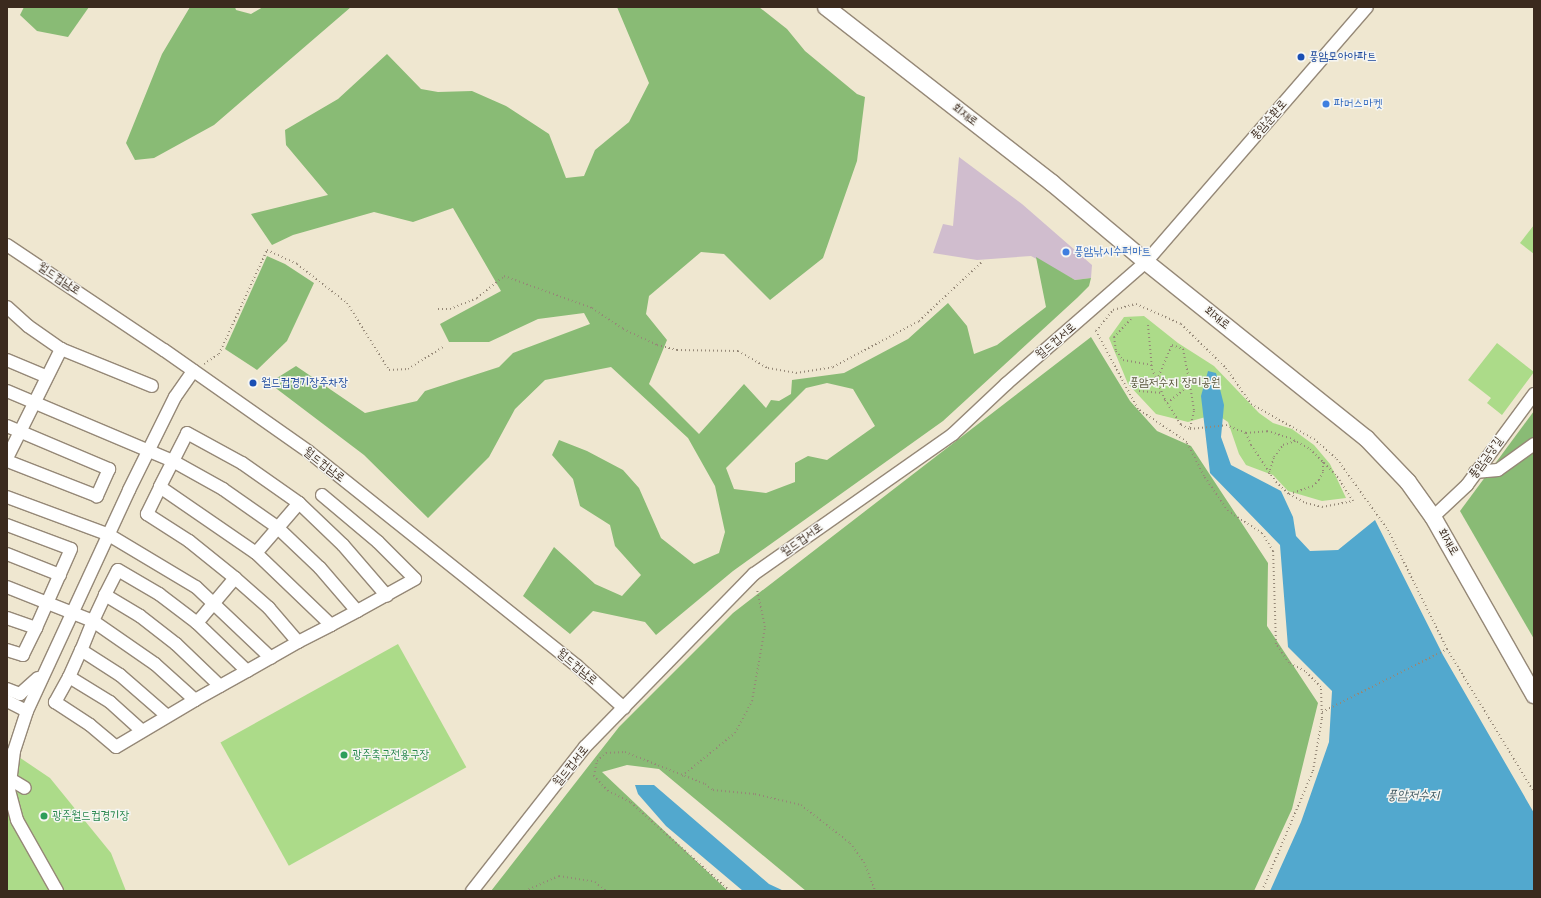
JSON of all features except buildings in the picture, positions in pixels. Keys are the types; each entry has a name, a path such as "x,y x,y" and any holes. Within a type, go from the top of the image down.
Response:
{"main road":[{"name":"회재로","path":"834,9 1052,183 1146,262 1366,438 1408,482 1433,517 1534,695"}],"street":[{"name":"풍암순환로","path":"1173,233 1367,7"},
{"name":"월드컵서로","path":"472,891 585,747 754,574 953,434 1006,384 1146,262 1173,233"},
{"name":"월드컵남로","path":"7,245 193,370 309,452 577,666 624,708"},
{"path":"7,307 28,326 61,349 152,386"},
{"path":"7,426 20,431 108,469 97,496 7,459 20,431 34,402 45,376 61,349"},
{"path":"7,360 45,376"},
{"path":"57,891 17,820 9,791 14,751 27,711 74,613 148,450 175,397 193,370"},
{"path":"7,391 173,461 223,489 277,527 320,568 357,612"},
{"name":"풍암금당길","path":"1433,517 1456,498 1534,394"},
{"path":"298,642 269,608 235,578 189,541 148,514 188,433 242,463 299,503 342,545 387,596"},
{"path":"1475,472 1498,470 1534,444"},
{"path":"160,487 256,553 331,625"},
{"path":"247,671 197,623 159,594 118,570 93,621 69,677 55,702 90,725 116,747 166,715 271,658 298,642 387,596 415,579 378,542 322,495"},
{"path":"7,497 109,535 196,587 271,658"},
{"path":"256,553 299,503"},
{"path":"7,525 71,549 24,655 7,650"},
{"path":"7,554 60,575"},
{"path":"197,623 215,604 235,578"},
{"path":"7,587 93,621 155,664 195,700"},
{"path":"105,595 140,616 176,644 220,686"},
{"path":"7,618 36,628"},
{"path":"81,650 120,675 166,715"},
{"path":"7,689 20,694 26,691 48,667"},
{"path":"69,677 110,702 141,730"},
{"path":"7,701 27,711"},
{"path":"10,779 25,788"}],"path":[{"path":"193,370 219,354 267,250 296,264 347,303 389,370 408,369 442,347"},
{"path":"438,309 450,309 476,298 504,276 592,308 622,329 657,345 677,350 738,351 768,368 796,373 833,367 919,321 983,261"},
{"path":"1262,891 1313,771 1322,712 1321,687 1305,671 1289,663 1276,644 1273,551 1262,533 1228,511 1204,476 1187,442 1138,409 1096,331 1113,310 1136,304 1182,324 1226,368 1251,404 1314,439 1337,459 1388,530 1447,649 1534,792"},
{"path":"1131,319 1114,337 1116,351 1123,360 1152,365"},
{"path":"1148,325 1152,365 1162,393 1181,425 1190,429 1226,425 1246,433 1267,431 1295,441 1310,449 1336,475 1353,501 1322,507 1289,494 1269,474 1246,433"},
{"path":"1157,380 1172,345 1184,349 1194,411 1190,429"},
{"path":"1167,403 1190,385"},
{"path":"1139,391 1162,393"},
{"path":"1269,474 1274,456 1283,445 1295,441"},
{"path":"1289,494 1312,486 1323,472 1323,462"},
{"path":"682,776 735,733 752,701 765,627 754,574"},
{"path":"1322,712 1447,649"},
{"path":"730,891 630,802 608,790 594,776 597,761 606,754 625,752 705,784 713,790 755,794 801,805 850,843 864,862 875,891"},
{"path":"525,891 559,876 595,882 606,891"}],"shaded area":[{"path":"959,157 1022,204 1092,265 1091,278 1075,280 1031,256 977,260 933,253 943,224 953,226"}],"green space":[{"path":"24,7 89,7 68,37 37,31 20,15"},
{"path":"190,7 235,7 236,10 251,14 263,7 351,7 214,125 154,158 135,160 126,143 162,54"},
{"path":"617,7 759,7 787,29 805,51 857,94 865,97 857,161 823,258 770,300 724,254 701,252 649,296 646,314 667,340 649,384 699,434 744,384 766,408 771,400 779,401 791,394 792,380 844,373 908,339 948,303 967,326 974,354 997,345 1046,307 1036,257 1075,280 1091,278 1089,286 1077,298 943,421 733,571 656,635 645,622 593,611 570,634 523,596 554,547 595,584 622,596 641,575 615,546 610,525 580,506 573,479 552,455 559,440 587,451 623,470 639,488 661,538 694,564 719,553 725,532 715,486 688,438 611,367 545,380 515,409 489,457 428,518 364,455 269,383 296,366 365,413 417,401 425,391 499,367 513,353 590,324 584,313 538,319 489,342 449,342 440,324 501,291 453,208 413,222 374,212 293,235 272,245 251,214 328,195 286,145 285,130 338,99 387,54 421,89 438,92 472,91 506,106 549,134 566,178 584,176 595,150 629,122 649,83","holes":["827,383 853,389 875,426 827,460 808,456 795,463 795,482 766,493 734,489 726,468 806,388"]},
{"path":"1534,225 1534,254 1520,243"},
{"path":"267,256 285,264 314,283 287,341 257,370 225,349"},
{"name":"풍암저수지 장미공원","path":"1144,316 1178,343 1214,366 1259,413 1273,423 1292,429 1314,445 1330,464 1346,498 1322,501 1288,491 1273,475 1246,465 1239,454 1228,422 1216,414 1188,422 1156,414 1128,384 1109,338 1124,317"},
{"path":"1091,337 1130,401 1157,431 1191,446 1268,563 1267,626 1318,703 1292,809 1254,891 806,891 659,769 627,765 602,772 728,891 491,891 619,727 733,613"},
{"path":"1497,343 1534,372 1502,415 1487,403 1491,398 1468,380"},
{"path":"1534,411 1534,639 1460,511"},
{"name":"광주축구전용구장","path":"398,644 466,767 289,866 220,742"},
{"name":"광주월드컵경기장","path":"7,749 50,778 111,853 126,891 7,891"}],"water":[{"name":"풍암저수지","path":"1208,371 1216,373 1224,405 1221,437 1231,465 1281,491 1293,517 1296,536 1310,551 1338,550 1375,520 1443,655 1534,813 1534,891 1270,891 1301,822 1329,742 1332,691 1288,647 1280,545 1210,473 1201,396"},
{"path":"635,785 654,785 769,884 784,891 743,891 666,826 638,794"}],"place":[{"name":"풍암모아아파트","path":"1301,57"},
{"name":"파머스마켓","path":"1326,104"},
{"name":"풍암낚시수퍼마트","path":"1066,252"},
{"name":"월드컵경기장주차장","path":"253,383"},
{"name":"광주축구전용구장","path":"344,755"},
{"name":"광주월드컵경기장","path":"44,816"}]}
